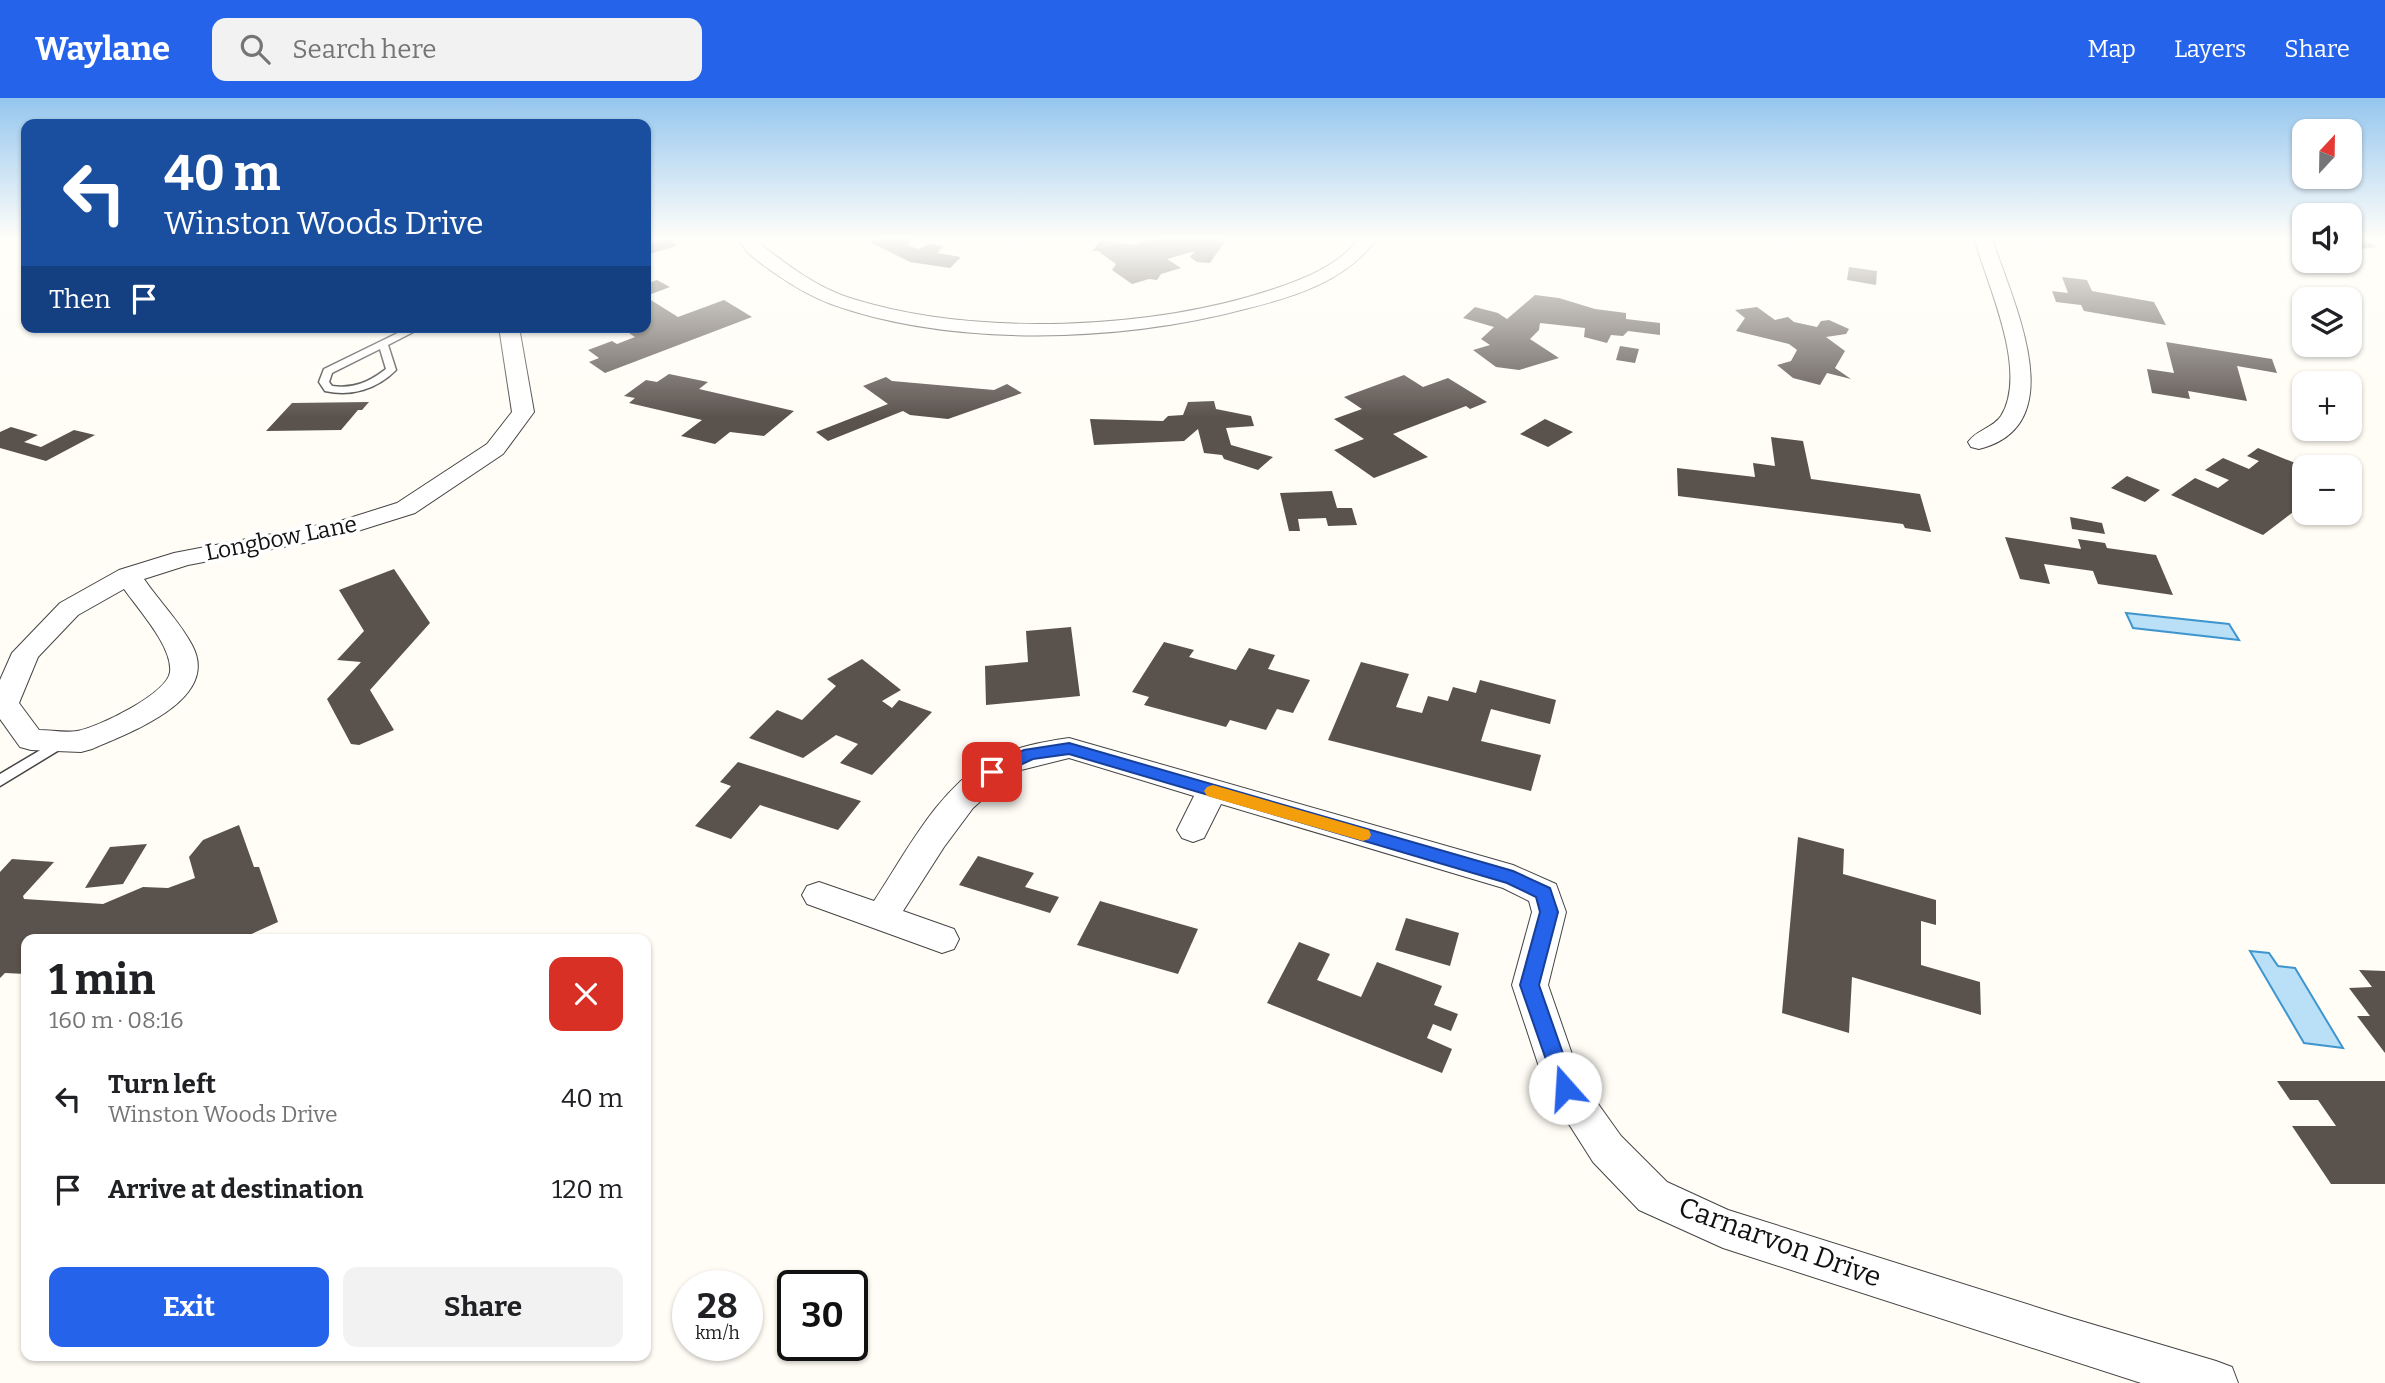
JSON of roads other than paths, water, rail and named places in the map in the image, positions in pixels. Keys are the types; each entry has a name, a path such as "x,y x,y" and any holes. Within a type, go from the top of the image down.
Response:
{"street":[{"path":"836,298 848,304 969,325 1078,328 1181,318 1268,298"},
{"path":"1979,442 2010,420 2023,387 2018,343 2001,298"},
{"name":"Longbow Lane","path":"128,576 180,648 184,673 173,692 143,715 81,742 31,740 4,704 10,672 69,609 128,576 183,558 345,528 406,508 495,449 523,412 510,333"},
{"path":"882,917 960,801 992,772 1030,754 1069,748 1212,791 1193,830"},
{"name":"Carnarvon Drive","path":"1212,791 1513,878 1544,893 1549,912 1530,985 1565,1088 1606,1149 1653,1196 1723,1228 2071,1340 2216,1383"},
{"path":"819,895 942,939"}],"lane":[{"path":"383,344 391,370 374,384 359,389 329,389 324,382 328,371 383,344 406,333"},
{"path":"0,781 64,741"}],"water":[{"path":"2126,613 2229,624 2239,640 2133,628"},
{"path":"2250,951 2269,953 2278,966 2295,968 2343,1048 2304,1043"}]}
